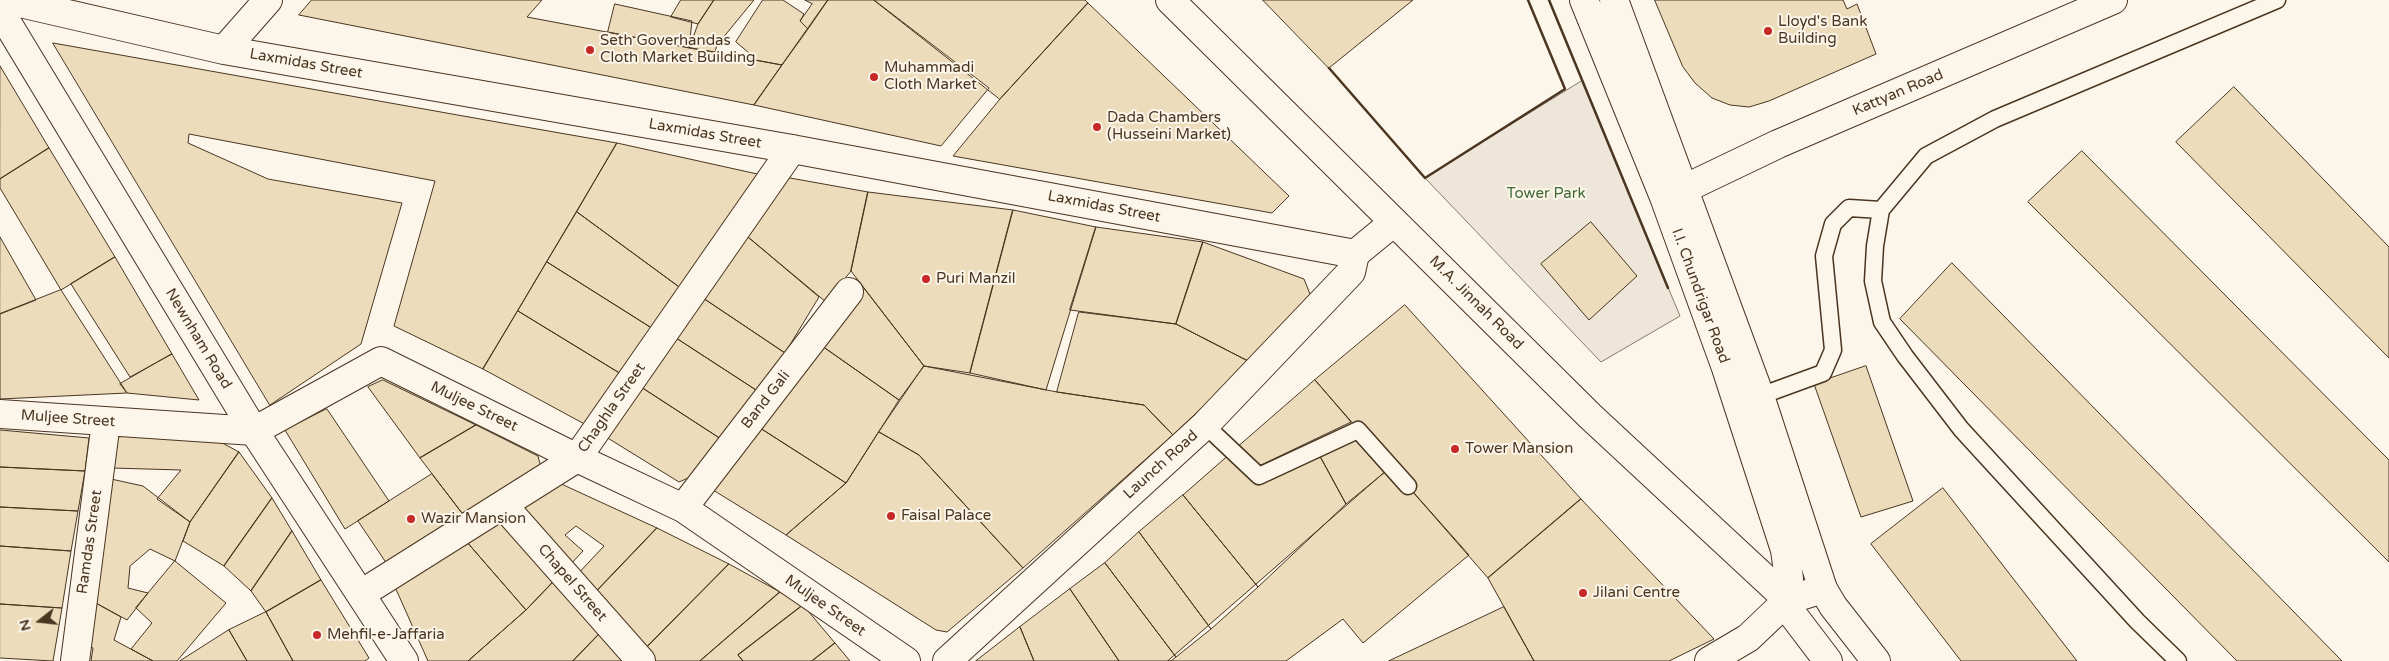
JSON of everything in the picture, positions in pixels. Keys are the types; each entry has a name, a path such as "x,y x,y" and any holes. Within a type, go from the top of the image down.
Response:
{"main road":[{"name":"Laxmidas Street","path":"7,0 83,8 224,50 792,149 1355,254"},
{"path":"224,50 268,0"},
{"name":"M.A. Jinnah Road","path":"1170,0 1590,416 1788,600 1793,615 1828,661"},
{"name":"I.I. Chundrigar Road","path":"1584,0 1664,197 1726,368 1785,550 1790,579 1788,600"},
{"name":"I.I. Chundrigar Road","path":"1614,0 1760,396 1824,590"},
{"name":"Kattyan Road","path":"1684,189 1778,144 2113,0"},
{"name":"Newnham Road","path":"0,11 254,431 361,594 396,658"},
{"name":"Chaghla Street","path":"361,594 577,458 792,149"},
{"path":"1355,254 1394,222"},
{"name":"Launch Road","path":"947,661 1205,425 1351,272 1355,254"},
{"name":"Band Gali","path":"683,508 849,292"},
{"name":"Muljee Street","path":"0,414 254,431 381,361 683,508 906,661"},
{"name":"Ramdas Street","path":"74,661 106,422"},
{"name":"Chapel Street","path":"503,505 641,661"},
{"path":"1709,661 1748,638 1788,600 1824,590 1876,661"}],"lane":[{"path":"2178,661 2137,621 1961,430 1891,336 1882,322 1873,281 1875,246 1881,210 1926,156 1995,119 2278,0"},
{"path":"1760,396 1823,373 1833,350 1824,256 1833,224 1849,208 1881,210"},
{"path":"1205,425 1259,476 1358,430 1408,486"}],"green space":[{"name":"Tower Park","path":"1582,81 1680,316 1601,362 1425,178"}],"building":[{"name":"Seth Goverhandas Cloth Market Building","path":"312,0 542,0 527,17 782,65 754,105 299,15"},
{"path":"681,0 714,0 698,24 671,17"},
{"path":"714,0 754,0 717,45 715,52 689,48 698,24"},
{"path":"763,0 783,0 804,14 800,21 808,29 782,65 743,58 749,53 736,42"},
{"path":"805,0 828,0 808,29 800,21 812,4"},
{"name":"Muhammadi Cloth Market","path":"828,0 874,0 989,88 941,146 754,105"},
{"path":"874,0 1085,0 1088,3 1000,99"},
{"path":"1263,0 1413,0 1329,68"},
{"name":"Lloyd's Bank Building","path":"1655,0 1843,0 1847,9 1857,4 1876,54 1769,101 1749,107 1730,105 1712,98 1695,83 1683,67"},
{"name":"Dada Chambers (Husseini Market)","path":"1088,3 1289,196 1272,213 953,156 1000,99"},
{"path":"615,4 692,21 689,48 608,32"},
{"path":"53,43 617,143 483,369 394,326 435,181 189,134 188,143 268,179 402,203 361,344 270,405"},
{"path":"0,66 49,148 0,179"},
{"path":"2234,87 2389,247 2389,358 2176,142"},
{"path":"617,143 762,175 686,292 577,212"},
{"path":"49,148 115,257 61,290 0,188 0,179"},
{"path":"2082,151 2389,460 2389,562 2028,202"},
{"path":"779,176 868,192 851,271 826,302 742,232"},
{"name":"Puri Manzil","path":"868,192 1013,210 970,373 924,366 851,271"},
{"path":"1013,210 1096,227 1046,390 970,373"},
{"path":"577,212 686,292 658,332 547,262"},
{"path":"1591,222 1637,276 1589,320 1541,264"},
{"path":"1096,227 1203,242 1176,324 1070,310"},
{"path":"742,232 819,297 785,353 700,296"},
{"path":"0,237 36,300 0,314"},
{"path":"1203,242 1304,279 1310,294 1250,362 1176,324"},
{"path":"115,257 172,354 130,377 71,284"},
{"path":"547,262 658,332 626,377 518,311"},
{"path":"1952,263 2342,661 2237,661 1900,319"},
{"path":"863,287 924,366 899,400 822,346"},
{"path":"61,290 127,393 0,399 0,314"},
{"path":"700,296 785,353 756,390 673,336"},
{"name":"Tower Mansion","path":"1405,305 1581,499 1488,578 1315,380"},
{"path":"518,311 626,377 590,427 483,369"},
{"path":"1079,312 1176,324 1250,362 1173,435 1144,405 1057,392"},
{"path":"673,336 756,390 721,439 641,387"},
{"path":"822,346 899,400 846,483 760,428"},
{"path":"172,354 199,400 127,393 120,384"},
{"path":"924,366 1057,392 1144,405 1173,435 1023,568 919,455 879,432"},
{"path":"1866,366 1913,501 1861,517 1814,384"},
{"path":"383,380 476,425 420,458 368,387"},
{"path":"1315,380 1351,422 1261,465 1232,452"},
{"path":"641,387 721,439 695,475 679,482 606,437"},
{"path":"327,409 389,501 345,529 285,430"},
{"path":"476,425 538,456 541,468 465,517 420,458"},
{"path":"760,428 846,483 786,535 713,490"},
{"path":"0,430 89,438 85,471 0,467"},
{"path":"1358,430 1391,467 1346,504 1316,449"},
{"name":"Faisal Palace","path":"879,432 919,455 1023,568 947,632 936,630 786,535 846,483"},
{"path":"117,433 213,438 239,452 190,522 157,499 181,470 112,468"},
{"path":"1316,449 1346,504 1258,587 1183,495 1232,452 1259,476"},
{"path":"239,452 272,498 224,566 183,541 190,522"},
{"path":"0,467 85,471 78,511 0,507"},
{"path":"1391,467 1469,555 1363,643 1343,619 1286,661 1168,661"},
{"name":"Wazir Mansion","path":"432,474 465,517 389,567 358,521"},
{"path":"111,479 143,486 190,522 175,561 150,549 130,566 128,588 148,593 127,620 94,602"},
{"path":"557,482 657,528 590,598 574,578 604,546 576,526 565,535 583,551 568,567 512,512"},
{"path":"1943,488 2077,661 1961,661 1871,544"},
{"path":"1183,495 1258,587 1211,629 1139,532"},
{"path":"272,498 292,531 251,591 224,566"},
{"name":"Jilani Centre","path":"1581,499 1714,639 1669,661 1534,661 1488,578"},
{"path":"0,507 78,511 71,551 0,546"},
{"path":"503,521 555,580 526,610 466,541"},
{"path":"657,528 729,564 640,654 590,598"},
{"path":"292,531 321,580 266,612 251,591"},
{"path":"1139,532 1211,629 1176,657 1105,563"},
{"path":"466,541 526,610 468,661 428,661 395,587"},
{"path":"0,546 71,551 62,608 0,604"},
{"path":"175,561 226,603 177,661 153,661 131,649 152,623 136,608"},
{"path":"1105,563 1176,657 1171,661 1119,661 1070,589"},
{"path":"729,564 780,592 700,661 646,661 640,654"},
{"name":"Mehfil-e-Jaffaria","path":"321,580 369,658 365,661 293,661 266,612"},
{"path":"555,580 603,630 573,661 468,661 526,610"},
{"path":"1070,589 1119,661 1034,661 1020,627"},
{"path":"780,592 803,605 738,655 743,661 700,661"},
{"path":"94,602 121,617 114,640 153,661 91,661 93,648 88,646"},
{"path":"0,604 62,608 53,661 0,658"},
{"path":"803,605 835,643 812,661 743,661 738,655"},
{"path":"1504,607 1534,661 1389,661"},
{"path":"266,612 293,661 247,661 229,630"},
{"path":"1020,627 1034,661 976,661"},
{"path":"229,630 247,661 180,661"},
{"path":"603,630 630,661 573,661"},
{"path":"835,643 850,661 812,661"}],"wall":[{"path":"1329,68 1425,178 1565,89 1528,0"},
{"path":"1549,0 1668,288"}],"place":[{"name":"Lloyd's Bank Building","path":"1768,31"},
{"name":"Seth Goverhandas Cloth Market Building","path":"590,50"},
{"name":"Muhammadi Cloth Market","path":"874,77"},
{"name":"Dada Chambers (Husseini Market)","path":"1097,127"},
{"name":"Puri Manzil","path":"926,279"},
{"name":"Tower Mansion","path":"1455,449"},
{"name":"Faisal Palace","path":"891,516"},
{"name":"Wazir Mansion","path":"411,519"},
{"name":"Jilani Centre","path":"1583,593"},
{"name":"Mehfil-e-Jaffaria","path":"317,635"}]}
